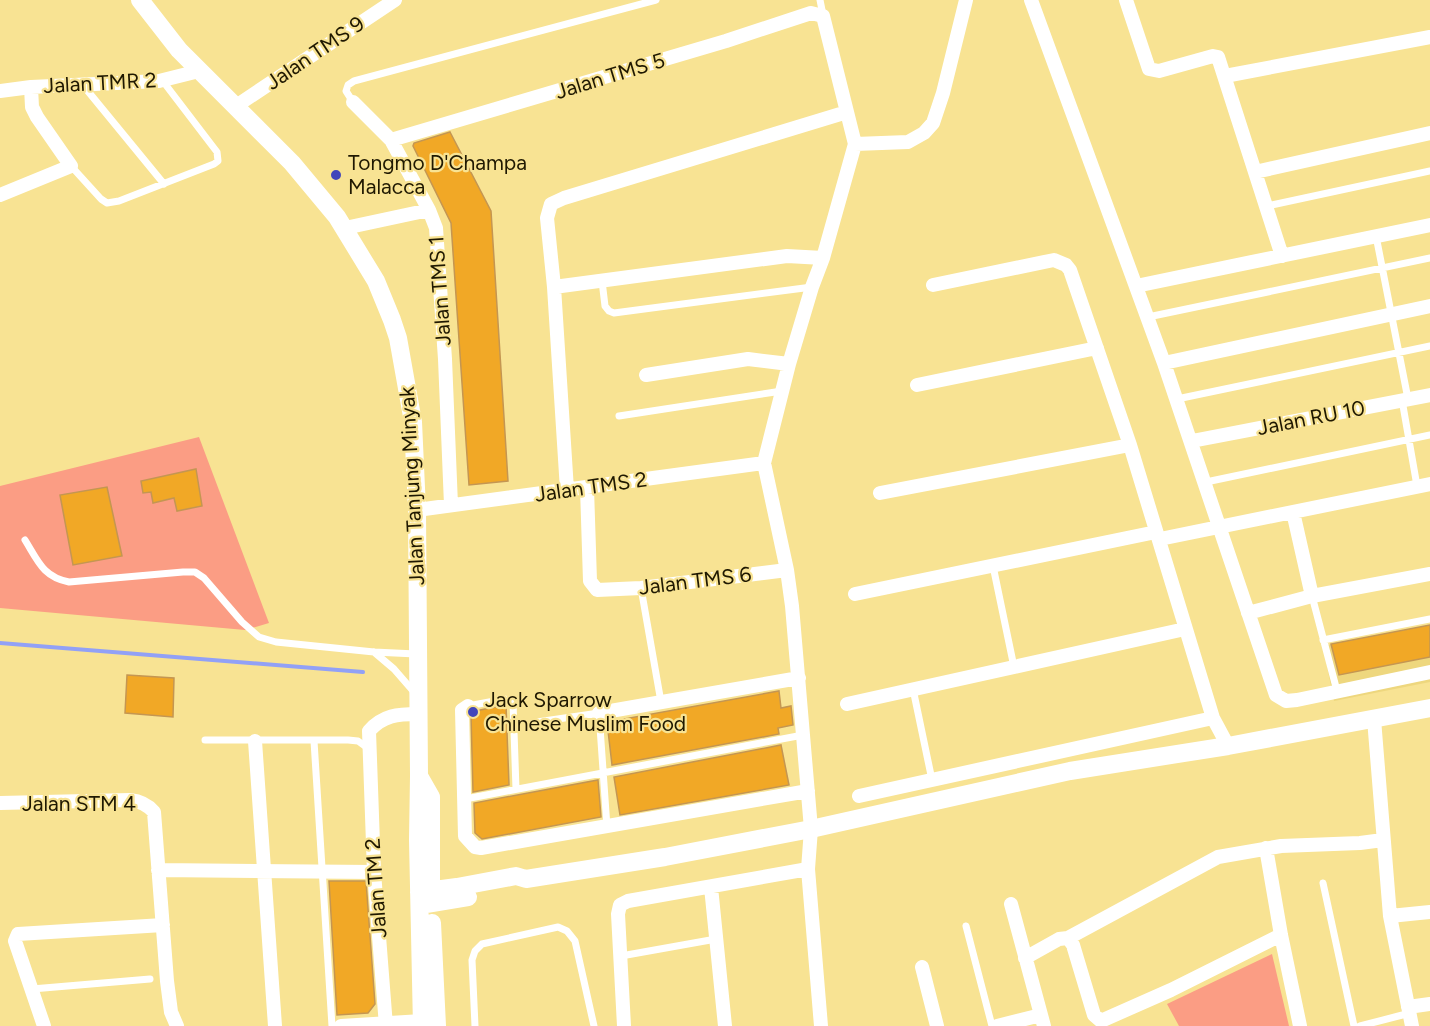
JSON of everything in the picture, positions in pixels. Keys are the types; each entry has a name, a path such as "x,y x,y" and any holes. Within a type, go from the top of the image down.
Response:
{"main road":[{"name":"Jalan Tanjung Minyak","path":"140,0 163,32 308,181 345,228 376,280 398,338 412,422 417,510 419,776 425,898 427,1024"},
{"path":"425,898 519,887 526,879 665,857 811,829 1070,771 1228,746 1430,708"},
{"name":"Jalan Tanjung Minyak","path":"419,776 431,797 431,835 425,898 433,937 427,1024"},
{"path":"431,835 436,847 438,879 443,885 459,893"},
{"path":"433,937 442,913 459,893"}],"street":[{"name":"Jalan TMS 9","path":"236,106 394,0"},
{"path":"855,144 908,142 924,133 933,123 943,93 966,0"},
{"path":"1031,0 1192,441 1206,482 1216,527 1276,695 1286,701 1430,672"},
{"path":"1126,0 1149,69 1159,71 1213,56 1218,57 1282,256"},
{"name":"Jalan TMS 5","path":"392,140 726,41 812,13 824,18"},
{"path":"821,1026 808,869 811,829 799,678 787,570 764,463 789,364 823,258 855,144 824,18"},
{"path":"1225,76 1430,37"},
{"name":"Jalan TMR 2","path":"0,92 32,87 162,80 199,70"},
{"path":"0,195 71,166 32,107 32,87"},
{"name":"Jalan TMS 1","path":"353,102 392,140 436,228 445,359 451,505"},
{"path":"567,490 554,287 547,218 551,204 564,198 847,112"},
{"path":"1255,172 1430,134"},
{"path":"345,228 429,210"},
{"path":"1136,286 1430,225"},
{"path":"554,287 787,256 823,258"},
{"path":"933,285 1054,260 1062,262 1070,270 1130,446 1213,718 1228,746"},
{"path":"1164,363 1430,306"},
{"path":"916,385 1097,348"},
{"path":"646,375 748,359 789,364"},
{"name":"Jalan RU 10","path":"1192,441 1430,395"},
{"path":"880,493 1130,446"},
{"name":"Jalan TMS 2","path":"417,510 764,463"},
{"path":"855,594 1158,535 1179,535 1424,485"},
{"name":"Jalan TMS 6","path":"587,488 590,581 597,590 641,588 787,570"},
{"path":"1293,512 1312,596"},
{"path":"1248,613 1312,596 1430,574"},
{"path":"847,704 1185,629"},
{"path":"599,713 799,678"},
{"name":"Jalan TM 2","path":"386,1025 374,872 369,730 378,720 418,706"},
{"path":"468,706 462,710 465,836 474,847 481,848 607,827 808,791"},
{"path":"859,796 1213,718"},
{"path":"1374,719 1390,916 1410,1015 1430,1004"},
{"path":"255,741 275,1026"},
{"name":"Jalan STM 4","path":"0,804 139,801 154,812 159,870"},
{"path":"1025,958 1059,939 1068,938 1218,857 1266,848 1383,840"},
{"path":"1266,848 1300,1026"},
{"path":"624,1026 620,906 628,901 808,869"},
{"path":"177,1026 171,1012 159,870 374,872"},
{"path":"711,887 725,1026"},
{"path":"997,1026 1043,1020 1011,904"},
{"path":"1390,916 1430,912"},
{"path":"44,1026 15,941 18,934 163,925"},
{"path":"1068,938 1073,945 1094,1015 1101,1021 1171,990 1281,935"},
{"path":"922,967 937,1026"},
{"path":"341,1026 427,1024"}],"lane":[{"path":"353,102 346,91 348,85 354,81 656,0"},
{"path":"820,0 824,18"},
{"path":"71,166 101,199 107,202 119,201 214,164 219,157 162,80"},
{"path":"82,84 164,184"},
{"path":"1267,206 1430,171"},
{"path":"1376,236 1398,353 1409,440 1424,485"},
{"path":"1148,317 1430,258"},
{"path":"602,281 606,306 614,313 812,287"},
{"path":"1177,399 1430,346"},
{"path":"619,416 782,391"},
{"path":"1206,482 1430,435"},
{"path":"26,540 45,572 58,580 69,582 195,572 204,578 242,622 259,637 276,642 419,654"},
{"path":"993,566 1014,667"},
{"path":"641,588 661,702"},
{"path":"1312,596 1337,691"},
{"path":"1323,640 1430,619"},
{"path":"374,652 394,669 418,706"},
{"path":"913,689 932,780"},
{"path":"468,706 505,699 513,702 516,789"},
{"path":"537,722 599,713 607,827"},
{"path":"465,799 803,735"},
{"path":"206,740 358,741 369,749"},
{"path":"314,741 332,1026"},
{"path":"1323,883 1354,1026"},
{"path":"966,926 992,1026"},
{"path":"475,1026 472,960 475,951 482,944 558,927 567,931 575,941 594,1026"},
{"path":"621,956 716,939"},
{"path":"32,989 150,979"},
{"path":"1360,1026 1410,1015"}],"shaded area":[{"path":"199,437 269,623 245,630 0,608 0,486"},
{"path":"1430,625 1430,682 1334,701 1323,646"},
{"path":"1272,954 1289,1026 1179,1026 1167,1004"}],"building":[{"path":"450,132 491,211 508,481 469,485 451,223 413,146 414,143"},
{"path":"196,469 202,506 177,511 174,498 153,503 151,492 143,493 141,481"},
{"path":"107,487 122,556 73,565 60,495"},
{"path":"1430,625 1430,657 1339,675 1331,644"},
{"path":"127,675 174,678 173,717 125,713"},
{"path":"779,691 781,708 791,706 793,725 778,728 779,734 612,765 607,722"},
{"path":"506,705 509,785 473,792 471,715 475,711"},
{"path":"781,745 789,785 620,815 614,777"},
{"path":"598,780 601,817 482,839 475,833 474,803"},
{"path":"329,881 366,881 375,1004 368,1013 337,1015"}],"waterway":[{"path":"0,643 363,672"}],"place":[{"name":"Tongmo D'Champa Malacca","path":"336,175"},
{"name":"Jack Sparrow Chinese Muslim Food","path":"473,712"}]}
